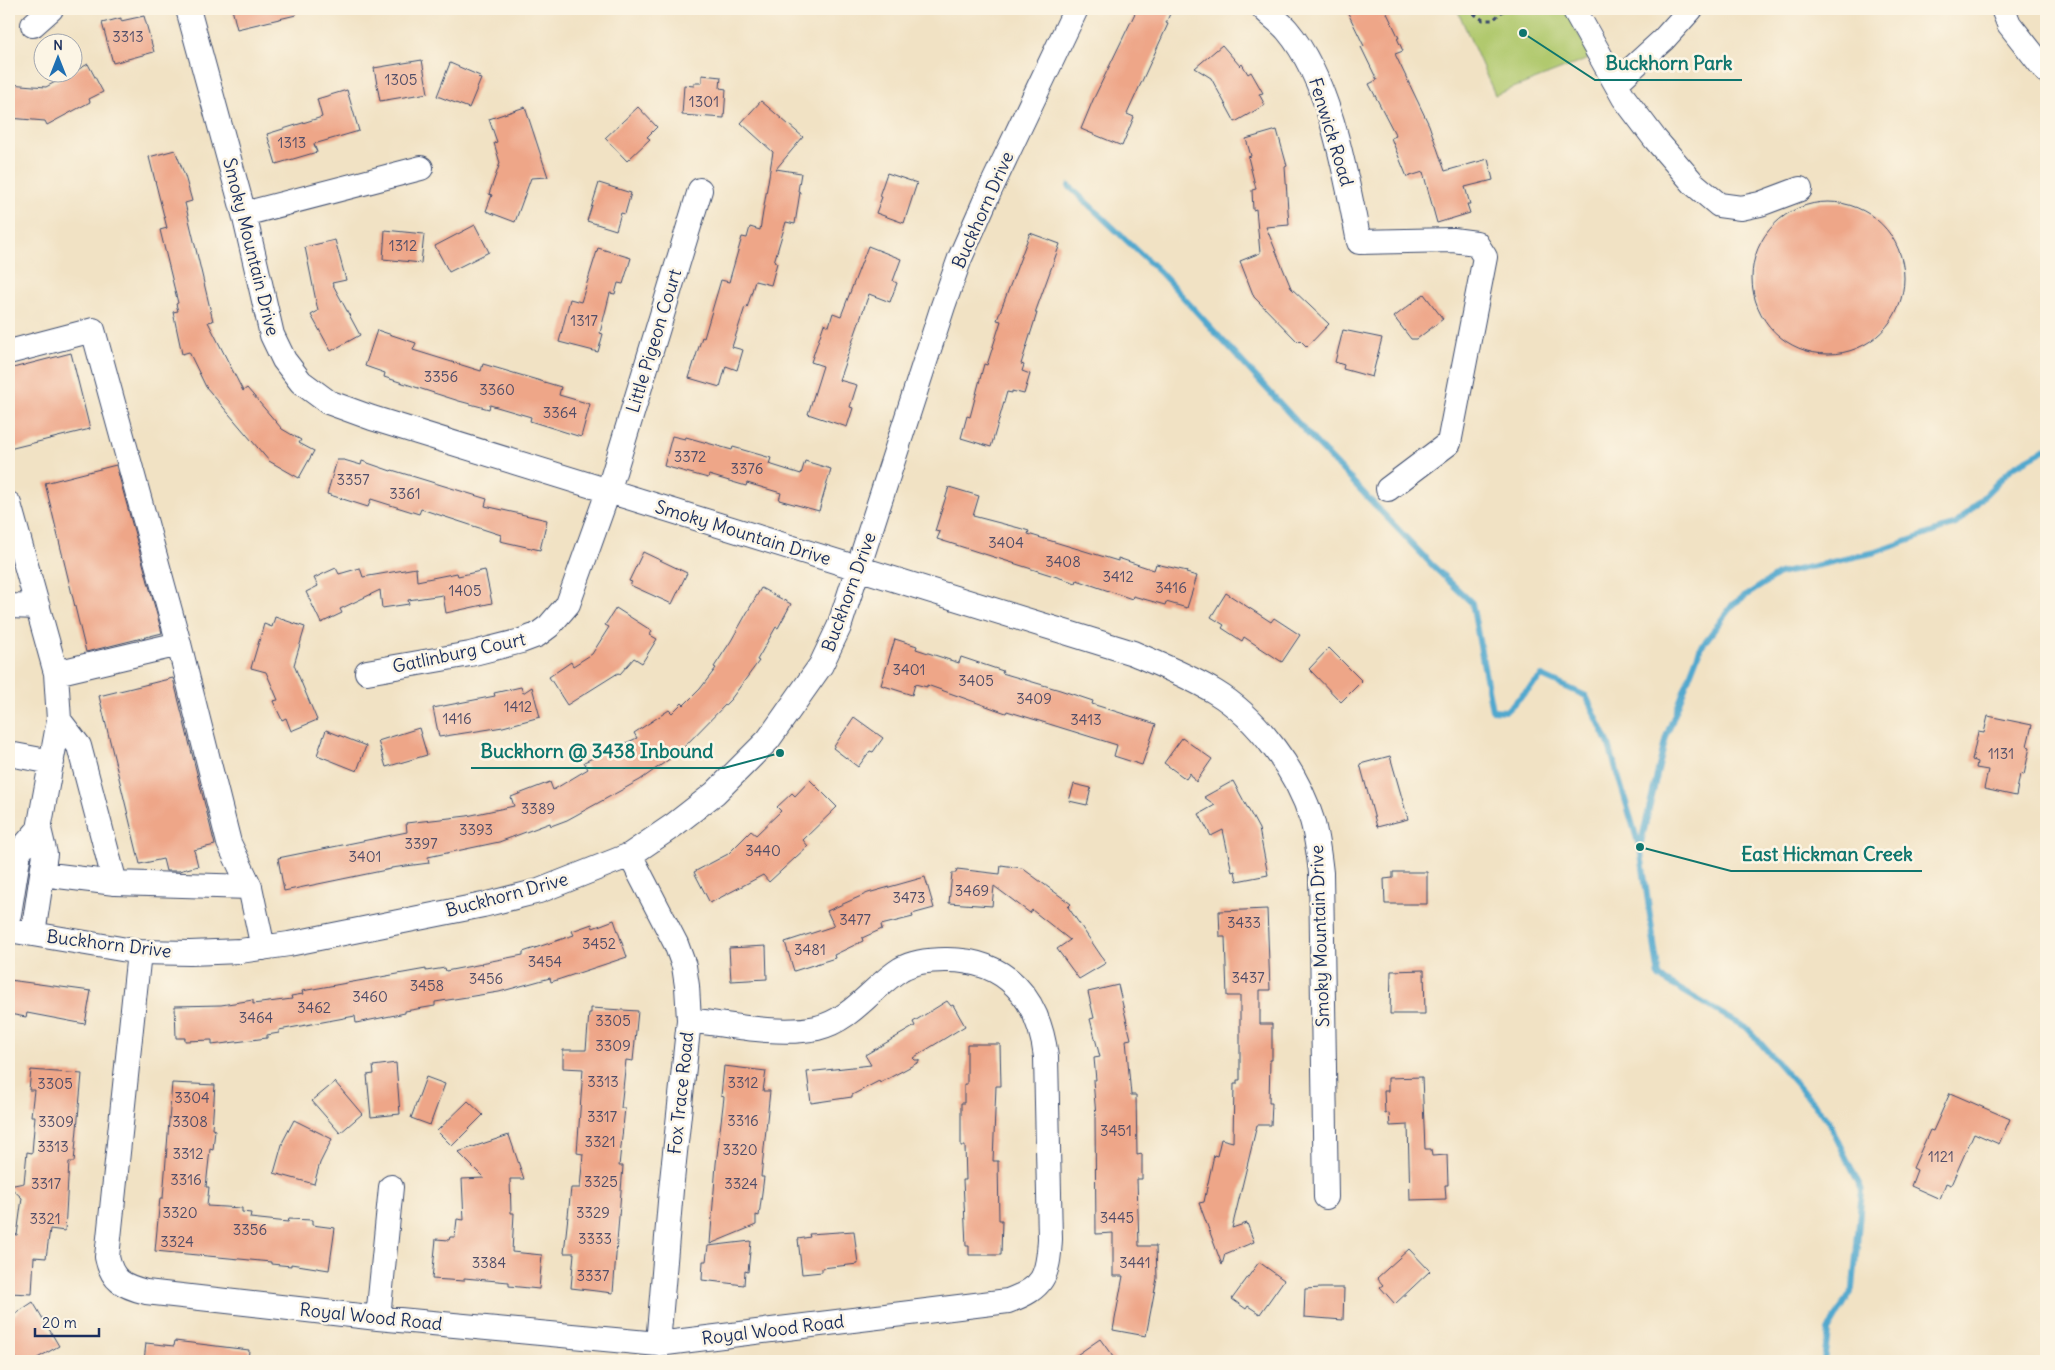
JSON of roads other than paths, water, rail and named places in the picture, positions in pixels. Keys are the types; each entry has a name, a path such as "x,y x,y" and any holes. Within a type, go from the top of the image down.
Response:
{"street":[{"path":"33,24 51,9"},
{"name":"Smoky Mountain Drive","path":"188,9 244,214 272,335 284,360 301,382 328,402 372,418 608,492 1133,653 1184,674 1217,693 1244,714 1266,738 1283,761 1299,788 1312,818 1318,841 1321,873 1326,1197"},
{"name":"Buckhorn Drive","path":"9,930 139,952 190,953 263,948 484,905 539,891 630,855 674,825 715,793 768,740 821,665 839,627 960,258 1076,9"},
{"name":"Fenwick Road","path":"1264,9 1286,29 1302,52 1318,81 1346,174 1359,242 1453,240 1476,243 1485,256 1449,443 1388,489"},
{"path":"1574,9 1624,98 1655,139 1694,184 1719,205 1741,208 1760,204 1800,189"},
{"path":"1616,83 1663,40 1691,9"},
{"path":"2003,9 2009,24 2046,70"},
{"path":"244,214 421,168"},
{"name":"Little Pigeon Court","path":"608,492 700,190"},
{"path":"9,352 93,330 179,644 229,843 250,887 263,948"},
{"name":"Gatlinburg Court","path":"368,672 504,647 537,635 549,626 568,604 608,492"},
{"path":"9,504 56,673 59,720 39,829 46,854 33,934"},
{"path":"9,606 38,607"},
{"path":"56,673 179,644"},
{"path":"59,720 79,746 115,883"},
{"path":"9,754 52,762"},
{"path":"9,914 13,866 20,852 39,829"},
{"name":"Fox Trace Road","path":"630,855 676,944 686,976 689,1020 670,1190 658,1344"},
{"path":"42,874 115,883 250,887"},
{"name":"Royal Wood Road","path":"139,952 107,1257 109,1268 121,1283 146,1292 378,1318 658,1344 1008,1301 1027,1294 1038,1286 1049,1259 1046,1076 1043,1036 1034,1011 1019,989 1002,975 980,964 957,960 930,960 902,968 879,985 855,1008 840,1018 818,1028 793,1030 759,1028 689,1020"},
{"path":"378,1318 391,1188"}],"waterway":[{"path":"1069,186 1160,272 1320,447 1432,565 1472,603 1492,710 1506,711 1542,676 1586,696 1608,742 1639,846"},
{"path":"1824,1361 1828,1331 1853,1288 1862,1190 1827,1119 1748,1029 1659,977 1640,847 1666,737 1700,649 1733,604 1779,574 1876,552 1956,524 2013,467 2046,449"}],"place":[{"name":"Buckhorn Park","path":"1523,33"},
{"name":"Buckhorn @ 3438 Inbound","path":"780,753"},
{"name":"East Hickman Creek","path":"1640,847"}]}
